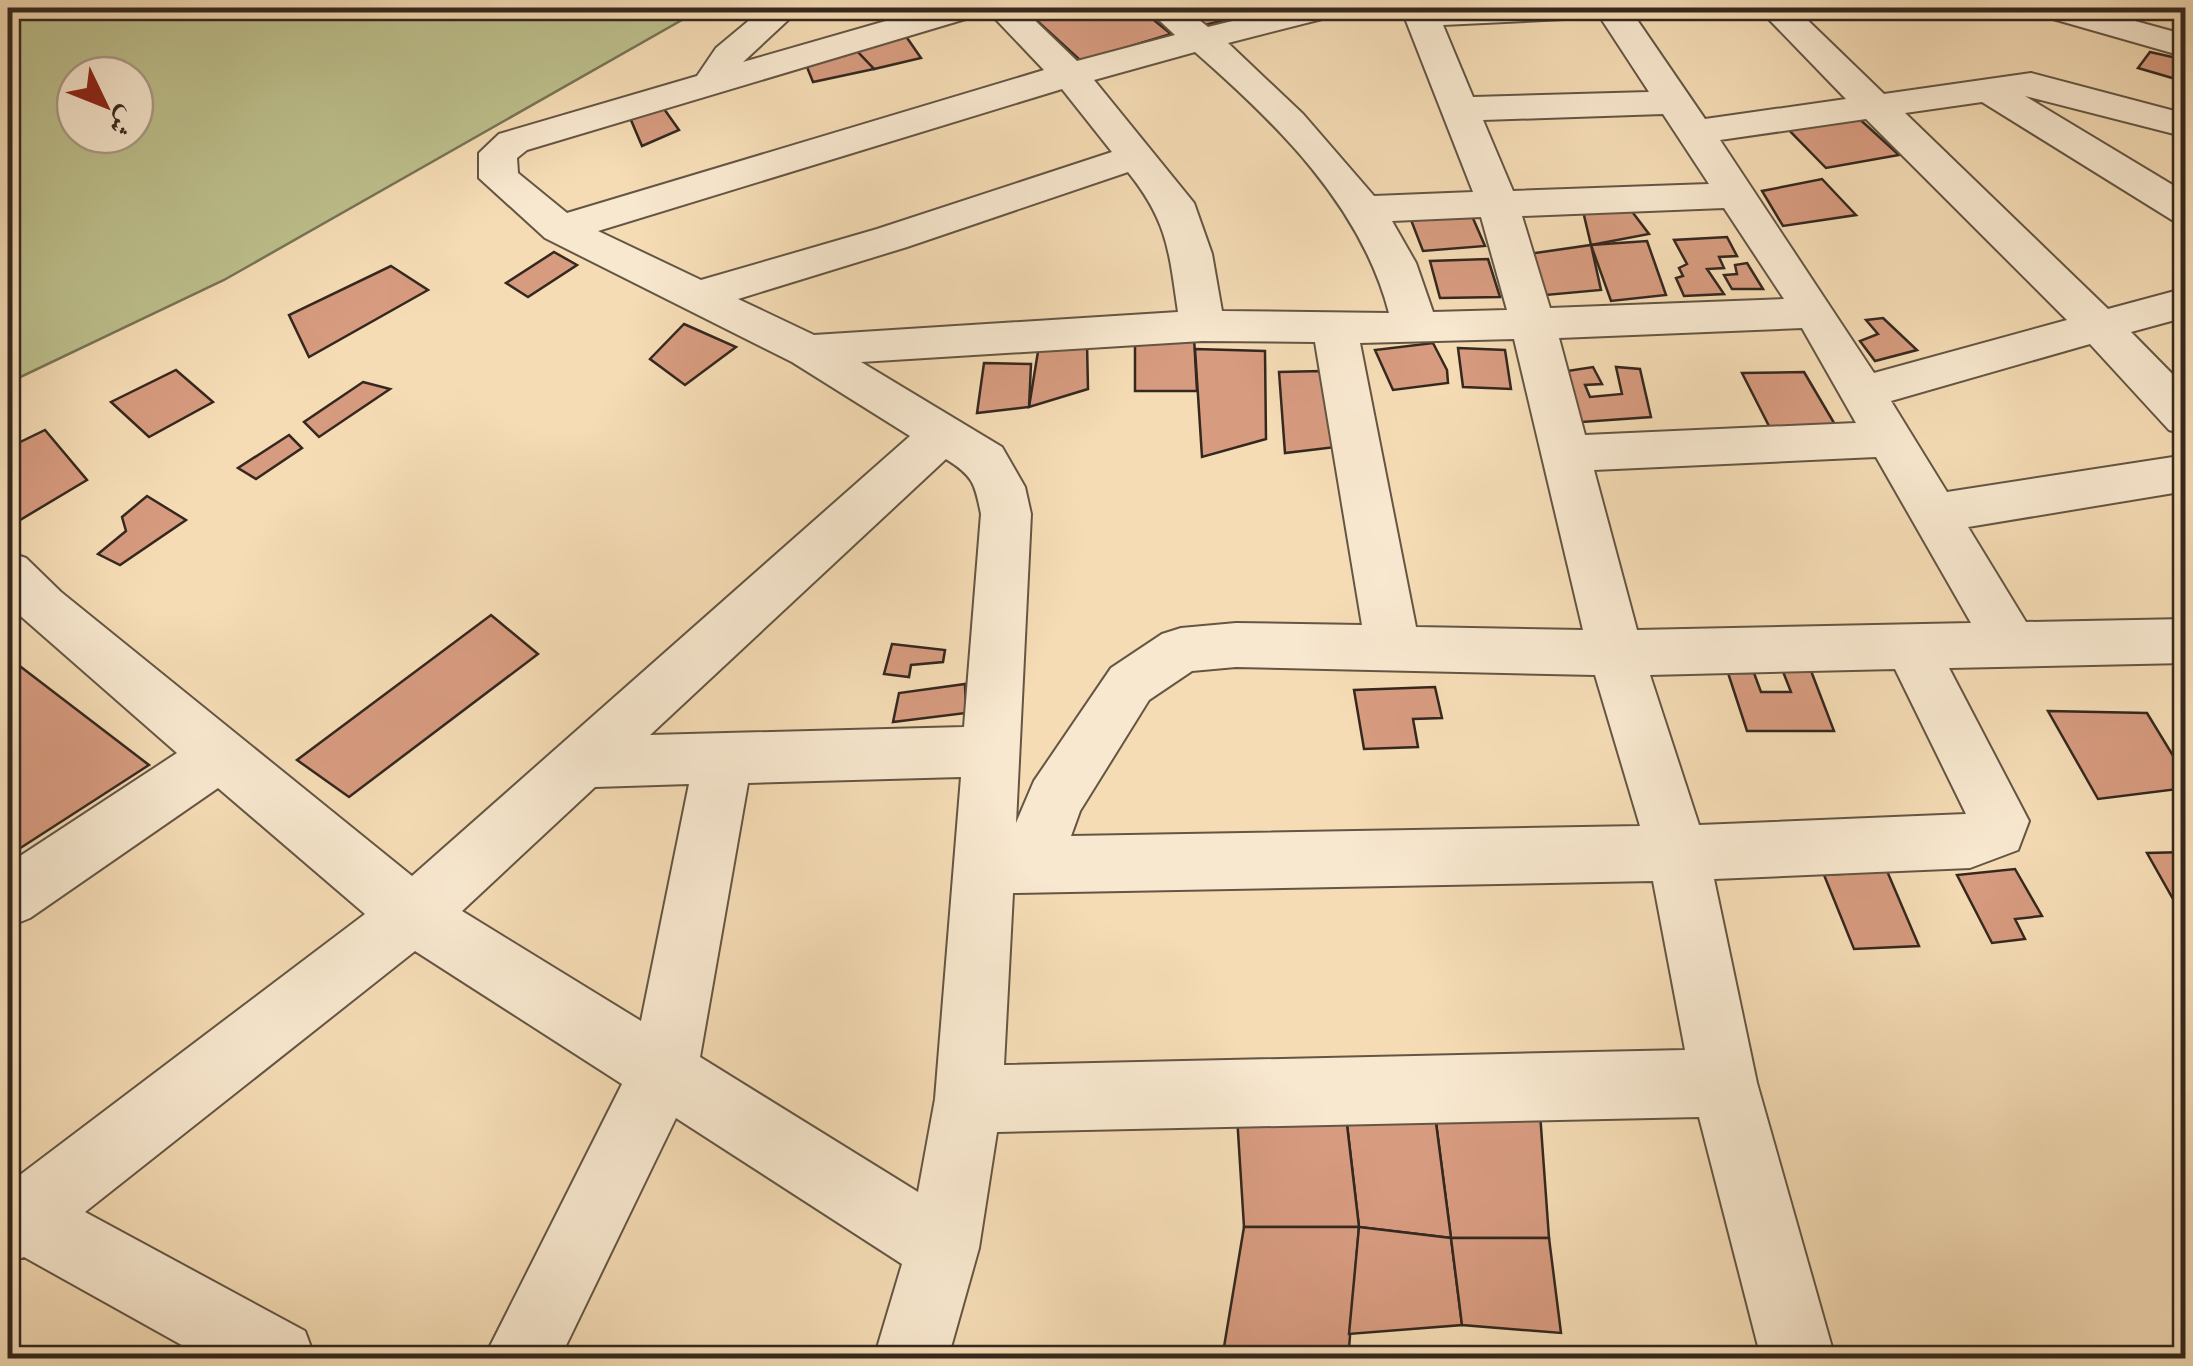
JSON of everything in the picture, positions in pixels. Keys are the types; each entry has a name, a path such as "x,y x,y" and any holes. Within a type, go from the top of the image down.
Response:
{"street":[{"path":"710,84 728,56 784,8"},
{"path":"911,1358 943,1248 1006,865 990,751 1006,514 1000,487 984,460 945,432 808,351 560,229 499,178 496,164 499,152 513,142 967,8"},
{"path":"1002,8 1070,76 1174,203 1191,254 1202,326"},
{"path":"1163,8 1202,38 1315,152 1364,209 1392,256 1415,328"},
{"path":"560,229 815,149 1202,38 1322,8"},
{"path":"1585,8 1419,11 1497,202 1532,321 1616,653 1678,854 1724,1083 1798,1358"},
{"path":"1612,8 1815,314 2011,644"},
{"path":"1775,8 2098,324 2186,418"},
{"path":"2051,8 2109,15 2186,46"},
{"path":"2030,84 2076,36 2109,15"},
{"path":"1458,109 1685,117 1874,106 2030,84 2186,126"},
{"path":"1988,90 2186,211"},
{"path":"698,296 892,238 1138,156"},
{"path":"1364,209 1736,195"},
{"path":"1862,392 2186,302"},
{"path":"808,351 1041,333 1202,326 1415,328 1815,314"},
{"path":"1336,327 1393,649"},
{"path":"278,1358 15,1222 414,915 945,432"},
{"path":"1567,453 1889,440"},
{"path":"1935,513 2186,473"},
{"path":"19,602 219,756 414,915 943,1248"},
{"path":"1006,865 1130,684 1181,650 1236,645 1616,653 2186,641"},
{"path":"1006,865 1678,854 1970,841 1997,831 1999,821 1911,647"},
{"path":"583,762 990,751"},
{"path":"8,898 219,756"},
{"path":"521,1358 664,1071 724,760"},
{"path":"968,1099 1724,1083"}],"green space":[{"path":"8,8 703,8 224,280 8,383"}],"building":[{"path":"1023,8 1139,8 1171,34 1081,61"},
{"path":"1188,8 1273,8 1205,25"},
{"path":"903,32 921,58 874,69 853,47"},
{"path":"853,47 874,69 813,82 805,62"},
{"path":"2150,52 2186,60 2186,82 2138,68"},
{"path":"657,99 679,130 642,146 628,113"},
{"path":"1854,114 1899,155 1826,168 1784,125"},
{"path":"1822,179 1856,215 1783,226 1762,191"},
{"path":"1627,205 1649,234 1591,245 1582,207"},
{"path":"1472,216 1485,246 1423,251 1411,220"},
{"path":"1727,237 1737,256 1719,257 1724,268 1707,269 1724,294 1684,296 1676,278 1683,276 1679,268 1687,264 1674,240"},
{"path":"1647,241 1666,295 1611,301 1591,245"},
{"path":"1591,245 1601,290 1535,296 1528,254"},
{"path":"554,252 577,265 528,297 506,283"},
{"path":"1488,259 1500,297 1440,298 1430,261"},
{"path":"1747,263 1763,289 1732,289 1724,275 1737,274 1735,265"},
{"path":"391,266 428,290 309,357 289,315"},
{"path":"1883,318 1917,350 1875,361 1860,341 1878,334 1866,320"},
{"path":"684,324 736,347 685,385 650,359"},
{"path":"1041,333 1087,343 1088,389 1029,407"},
{"path":"1135,337 1194,337 1197,391 1135,391"},
{"path":"1433,343 1447,370 1448,383 1393,390 1375,350"},
{"path":"1458,348 1505,350 1511,389 1463,387"},
{"path":"1195,349 1265,351 1266,439 1202,457"},
{"path":"984,363 1031,364 1029,407 977,413"},
{"path":"1593,367 1602,384 1585,385 1590,397 1622,394 1616,367 1640,369 1651,417 1582,422 1561,372"},
{"path":"176,370 213,402 149,437 111,402"},
{"path":"1321,371 1336,447 1285,453 1279,372"},
{"path":"1804,372 1837,428 1772,432 1742,373"},
{"path":"363,382 390,389 319,437 304,422"},
{"path":"45,430 87,480 10,526 8,448"},
{"path":"289,435 302,448 256,479 238,468"},
{"path":"147,496 186,520 120,565 98,554 126,531 122,517"},
{"path":"491,615 538,654 349,797 297,760"},
{"path":"892,644 945,650 943,662 911,665 909,677 884,674"},
{"path":"1808,663 1834,731 1747,731 1728,673 1754,673 1761,692 1791,692 1780,664"},
{"path":"21,667 149,765 8,856 8,674"},
{"path":"965,684 966,713 893,722 899,693"},
{"path":"1435,687 1442,718 1413,719 1418,747 1364,749 1354,690"},
{"path":"2048,711 2147,713 2186,777 2186,788 2098,799"},
{"path":"2186,852 2186,922 2147,853"},
{"path":"2015,869 2042,916 2015,919 2025,939 1992,943 1957,875"},
{"path":"1887,871 1919,946 1854,949 1824,875"},
{"path":"1540,1113 1549,1238 1451,1238 1435,1115"},
{"path":"1435,1115 1451,1238 1359,1227 1346,1116"},
{"path":"1237,1116 1346,1116 1359,1227 1244,1227"},
{"path":"1244,1227 1359,1227 1349,1348 1224,1347"},
{"path":"1359,1227 1451,1238 1462,1325 1349,1334"},
{"path":"1451,1238 1549,1238 1561,1333 1462,1325"}]}
